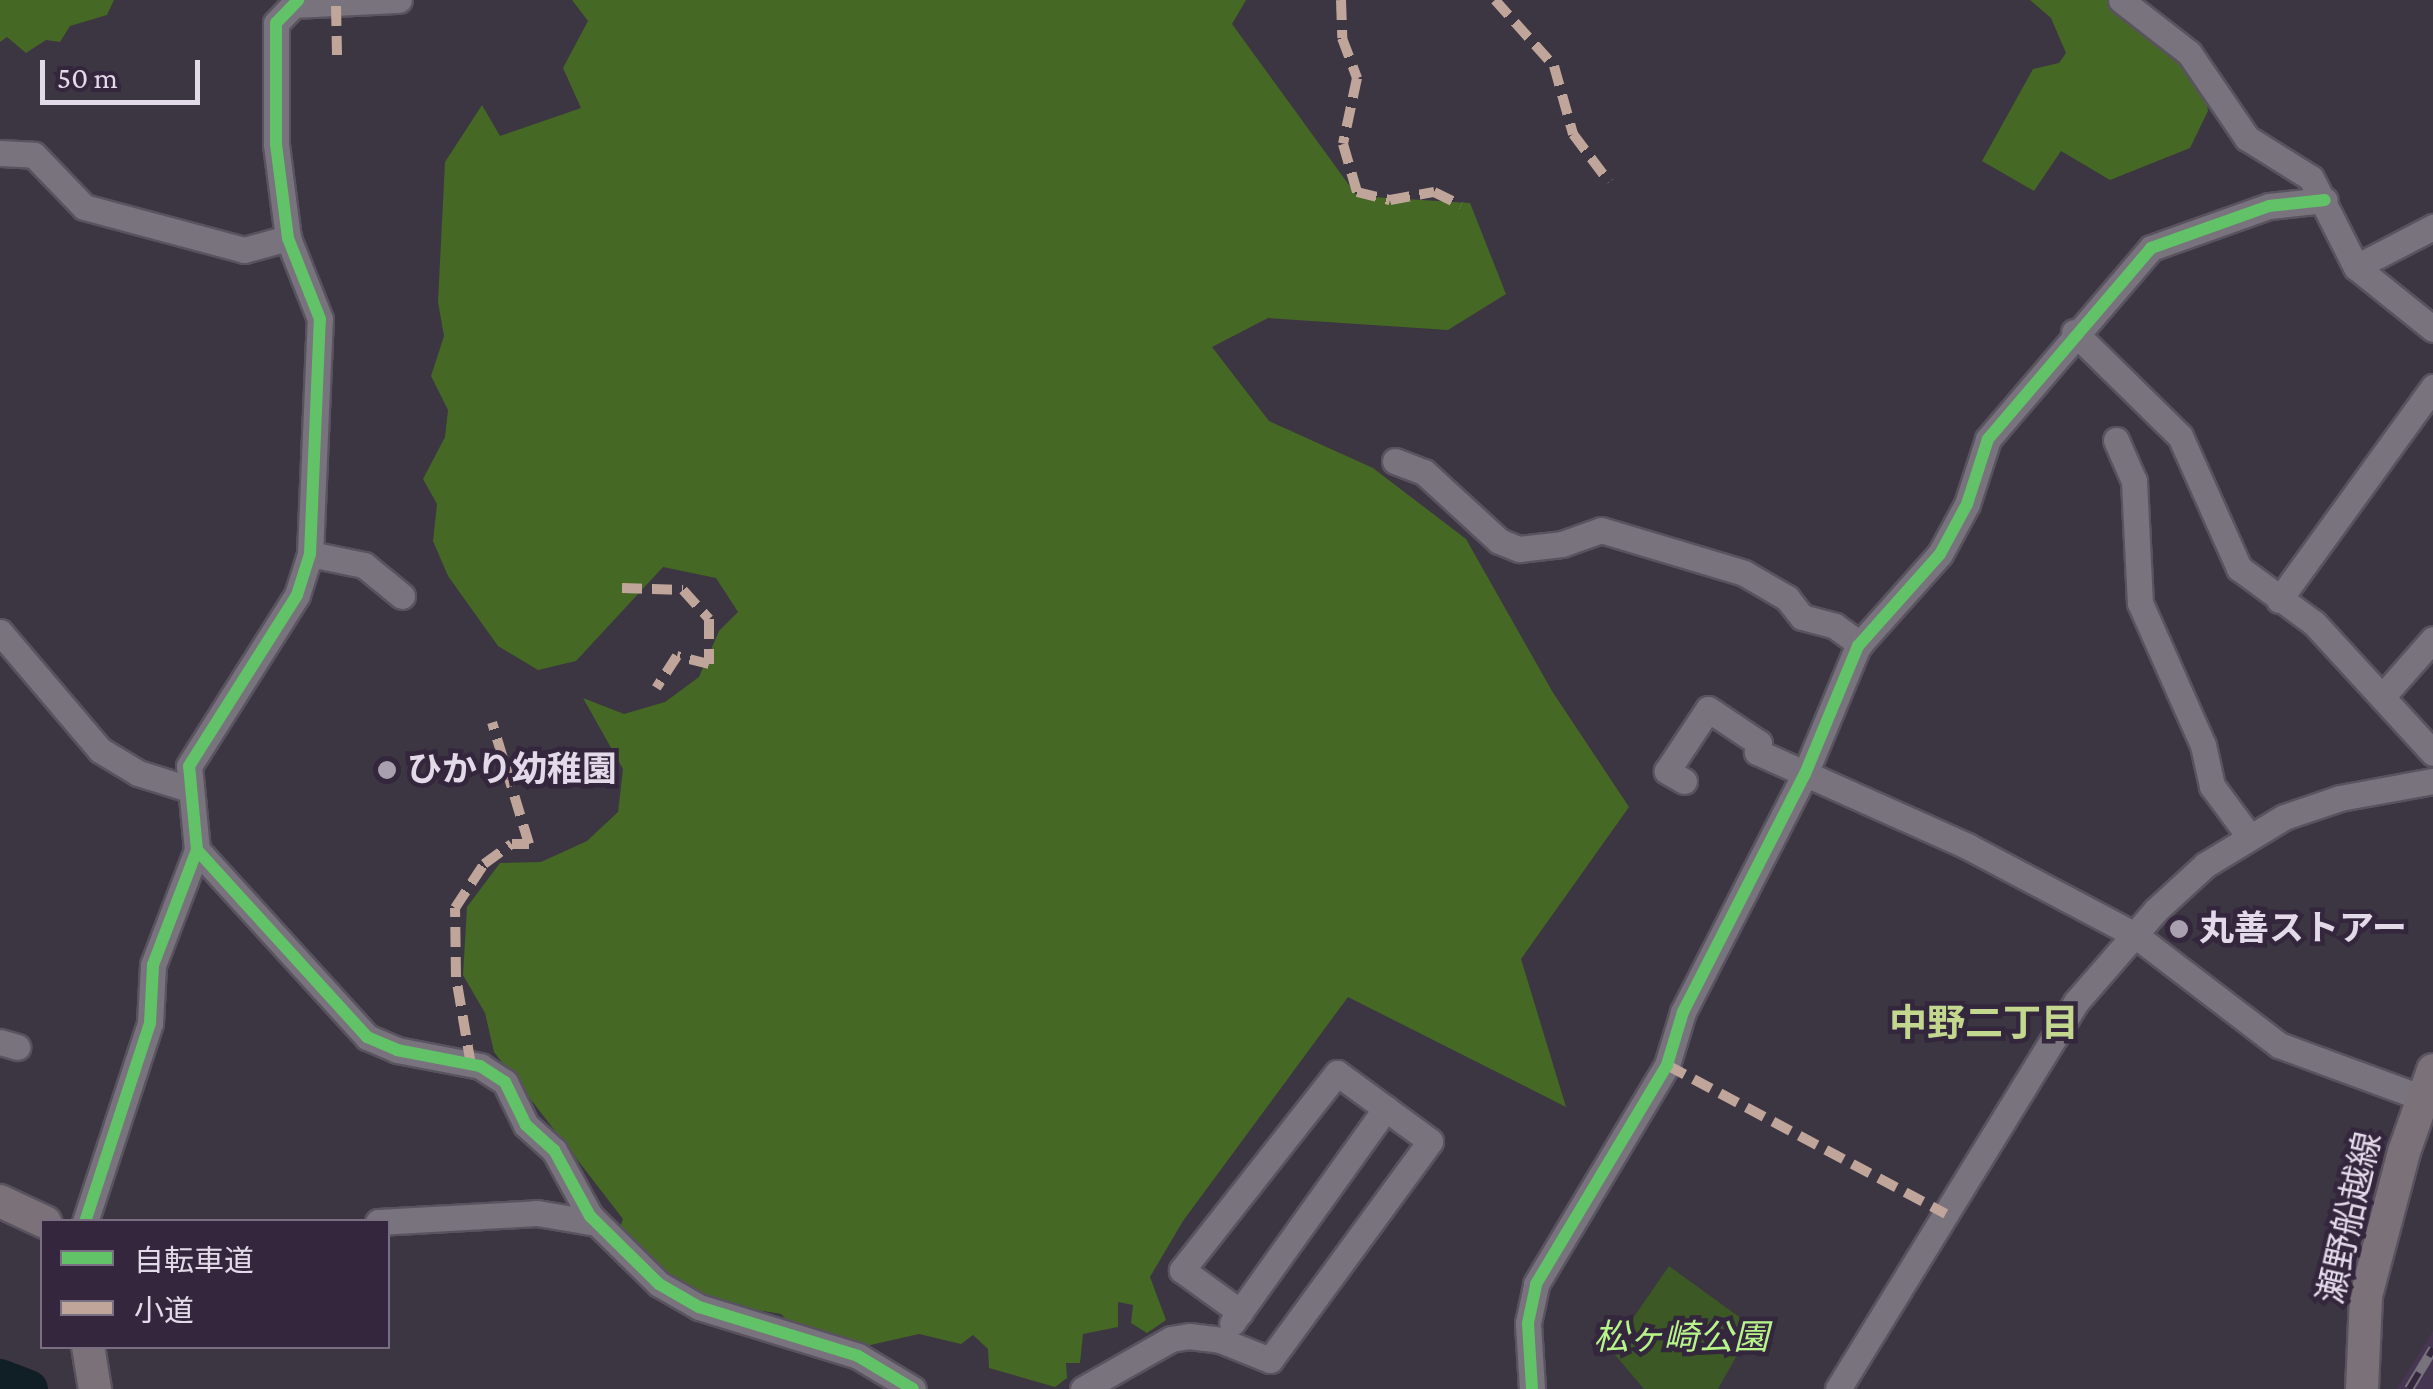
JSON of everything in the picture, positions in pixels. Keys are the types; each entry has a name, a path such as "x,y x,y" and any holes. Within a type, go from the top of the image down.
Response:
{"main road":[{"name":"瀬野船越線","path":"2362,1389 2366,1296 2428,1084"},
{"path":"0,1201 40,1220"},
{"path":"89,1351 95,1389"}],"street":[{"path":"86,1219 150,1023 153,965 196,850 188,766 297,595 310,554 320,319 288,238 276,144 275,29 296,3 399,0"},
{"path":"2121,0 2178,41 2247,138 2312,178 2356,267 2433,329"},
{"path":"0,153 34,155 84,206 244,250 288,238"},
{"path":"1532,1389 1528,1324 1536,1284 1667,1065 1683,1012 1805,774 1860,644 1940,554 1966,504 1988,439 2074,332 2151,248 2269,206 2325,200"},
{"path":"2356,267 2433,227"},
{"path":"2074,332 2180,436 2238,568 2314,623 2433,752"},
{"path":"2279,600 2433,387"},
{"path":"2116,440 2134,481 2140,602 2203,744 2212,786 2249,836"},
{"path":"1395,461 1424,472 1499,541 1518,549 1562,544 1601,530 1686,561 1744,573 1787,598 1802,617 1835,626 1860,644"},
{"path":"310,554 364,565 402,596"},
{"path":"0,632 100,750 138,772 189,789"},
{"path":"2382,698 2433,639"},
{"path":"1684,782 1668,771 1708,709 1759,743 1757,752 1967,846 2135,935 2279,1046 2428,1084"},
{"path":"1838,1389 2076,1002 2135,935 2204,865 2249,836 2340,798 2433,781"},
{"path":"196,850 367,1037 397,1050 480,1066 505,1082 526,1125 554,1150 596,1223 681,1300 816,1339 914,1389"},
{"path":"1083,1389 1170,1339 1220,1340 1270,1360 1430,1142 1337,1074 1182,1270 1240,1312"},
{"path":"1220,1340 1386,1108"},
{"path":"390,1221 537,1213 596,1223"}],"shaded area":[{"path":"2433,1331 2433,1389 2397,1389"}],"green space":[{"path":"0,0 114,0 107,15 70,26 60,42 46,40 26,53 7,37 0,42"},
{"path":"572,0 1246,0 1232,24 1357,196 1470,203 1506,294 1448,330 1268,318 1212,347 1269,421 1373,468 1466,539 1552,691 1629,807 1521,959 1566,1107 1348,997 1183,1221 1150,1277 1166,1320 1147,1333 1131,1323 1133,1305 1118,1302 1118,1327 1083,1334 1080,1363 1066,1363 1067,1378 1055,1387 989,1368 988,1349 973,1335 961,1344 919,1334 857,1348 794,1327 781,1314 704,1301 618,1233 623,1219 494,1052 485,1013 463,975 467,907 500,863 541,862 587,841 618,812 623,769 583,698 624,714 665,702 699,677 719,631 738,612 716,578 663,567 576,661 538,670 498,646 448,576 433,541 437,504 423,479 445,437 448,410 431,376 444,336 438,302 445,162 482,105 500,136 581,108 563,68 588,21"},
{"path":"2030,0 2114,0 2177,50 2204,89 2208,111 2190,148 2110,180 2061,151 2034,191 1982,161 2033,69 2059,63 2066,53 2051,18"},
{"name":"松ヶ崎公園","path":"1669,1266 1753,1327 1718,1389 1644,1389 1611,1350"}],"waterway":[{"path":"0,1378 29,1389"}],"railway":[{"path":"2409,1389 2433,1349"}],"marked path":[{"path":"1341,0 1342,38 1357,78 1343,144 1357,192 1390,200 1434,192 1461,205"},
{"path":"1495,0 1554,66 1573,134 1609,182"},
{"path":"336,6 337,55"},
{"path":"622,588 683,590 709,619 709,664 677,656 656,688"},
{"path":"471,1065 456,977 455,908 484,864 512,844 529,844 492,722"},
{"path":"1667,1065 1946,1214"}],"cycle path":[{"path":"86,1219 150,1023 153,965 197,850 189,766 297,595 310,554 320,319 288,238 276,144 276,23 298,0"},
{"path":"1532,1389 1528,1323 1536,1284 1667,1065 1683,1012 1805,774 1858,646 1940,554 1967,504 1988,439 2151,248 2269,206 2325,200"},
{"path":"197,850 367,1037 397,1050 480,1066 505,1082 526,1125 554,1150 590,1216 659,1284 699,1307 858,1356 913,1389"}],"place":[{"name":"ひかり幼稚園","path":"387,770"},
{"name":"丸善ストアー","path":"2179,929"}],"district":[{"name":"中野二丁目","path":"1984,1024"}]}
